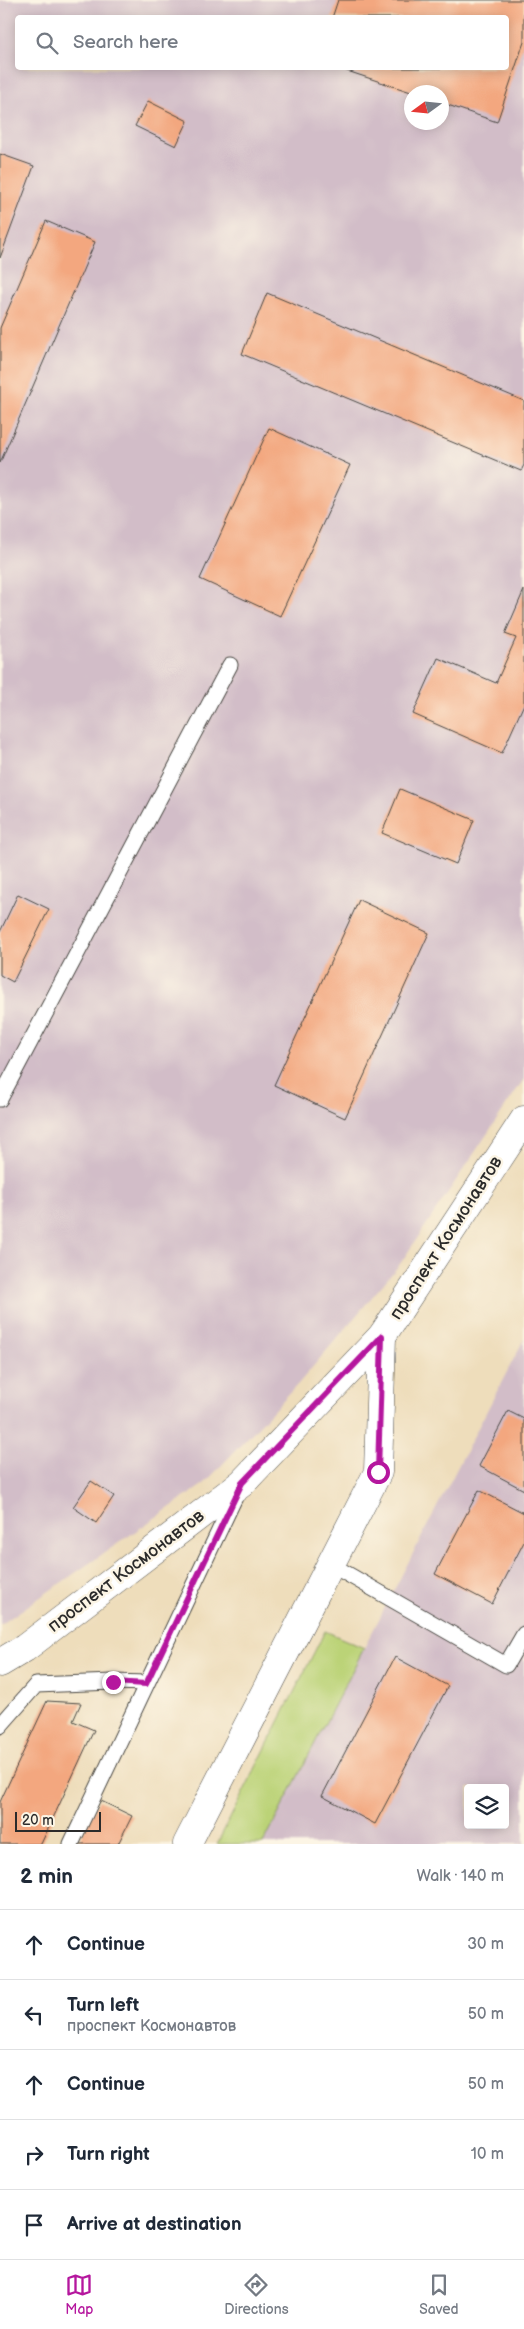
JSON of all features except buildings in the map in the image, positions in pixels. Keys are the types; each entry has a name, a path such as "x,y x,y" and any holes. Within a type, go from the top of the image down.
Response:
{"street":[{"name":"проспект Космонавтов","path":"0,1663 25,1648 242,1483 382,1336 524,1120"},
{"path":"187,1844 378,1472 382,1336"}],"lane":[{"path":"0,1099 230,665"},
{"path":"71,1844 242,1483"},
{"path":"330,1564 506,1665 524,1634"},
{"path":"0,1726 36,1685 113,1682 146,1684"}],"shaded area":[{"path":"0,0 524,0 524,1079 400,1264 299,1383 204,1484 0,1625"},
{"path":"524,1339 524,1844 263,1844"}],"green space":[{"path":"325,1631 364,1648 263,1844 217,1844"}],"route":[{"path":"113,1682 146,1684 242,1483 382,1336 378,1472"}]}
